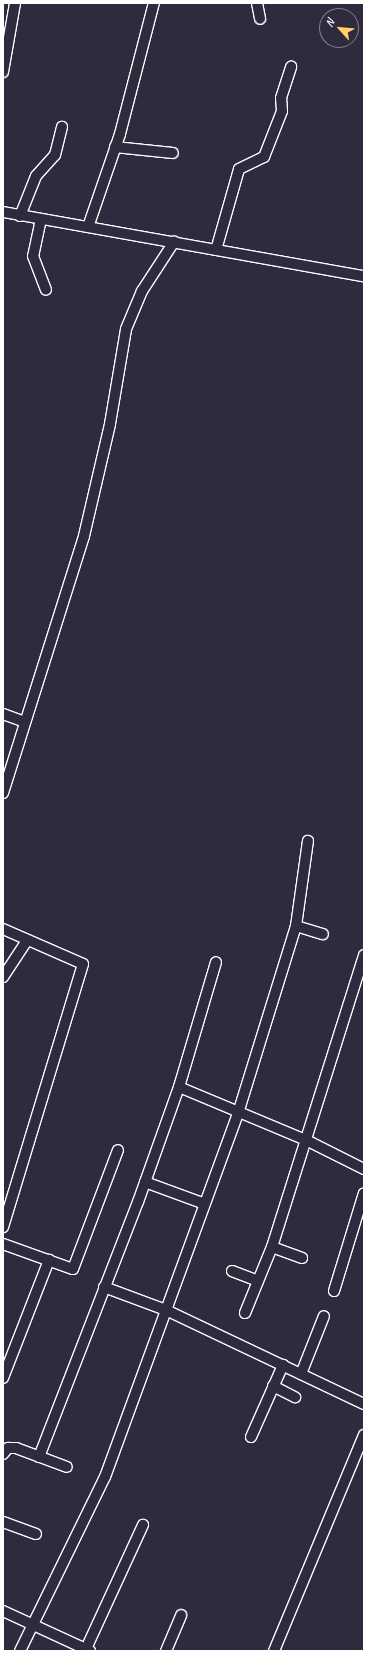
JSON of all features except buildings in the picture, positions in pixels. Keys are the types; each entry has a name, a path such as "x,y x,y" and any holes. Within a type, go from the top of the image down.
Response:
{"street":[{"path":"3,72 15,3"},
{"path":"88,227 115,147 148,38 154,3"},
{"path":"257,3 260,19"},
{"path":"216,250 239,170 264,157 282,111 281,98 291,67"},
{"path":"20,216 36,176 55,155 62,127"},
{"path":"115,147 173,153"},
{"path":"3,212 364,276"},
{"path":"41,219 33,256 46,290"},
{"path":"3,793 84,536 110,424 126,329 142,291 174,242"},
{"path":"3,714 25,722"},
{"path":"20,1651 105,1477 166,1310 202,1203 239,1110 296,926 308,841"},
{"path":"296,926 323,934"},
{"path":"3,929 26,942 83,964 3,1227"},
{"path":"3,977 26,942"},
{"path":"245,1313 272,1247 364,955"},
{"path":"39,1458 145,1182 179,1086 216,962"},
{"path":"179,1086 239,1110 364,1168"},
{"path":"3,1244 73,1269 118,1150"},
{"path":"145,1182 202,1203"},
{"path":"334,1291 364,1193"},
{"path":"272,1247 302,1258"},
{"path":"3,1378 49,1260"},
{"path":"232,1271 258,1281"},
{"path":"104,1287 166,1310 364,1404"},
{"path":"301,1374 324,1316"},
{"path":"251,1437 283,1365"},
{"path":"273,1386 295,1397"},
{"path":"274,1651 364,1435"},
{"path":"3,1454 8,1448 16,1448 39,1458 67,1467"},
{"path":"3,1522 36,1534"},
{"path":"3,1610 87,1650 143,1525"},
{"path":"166,1651 181,1615"}]}
